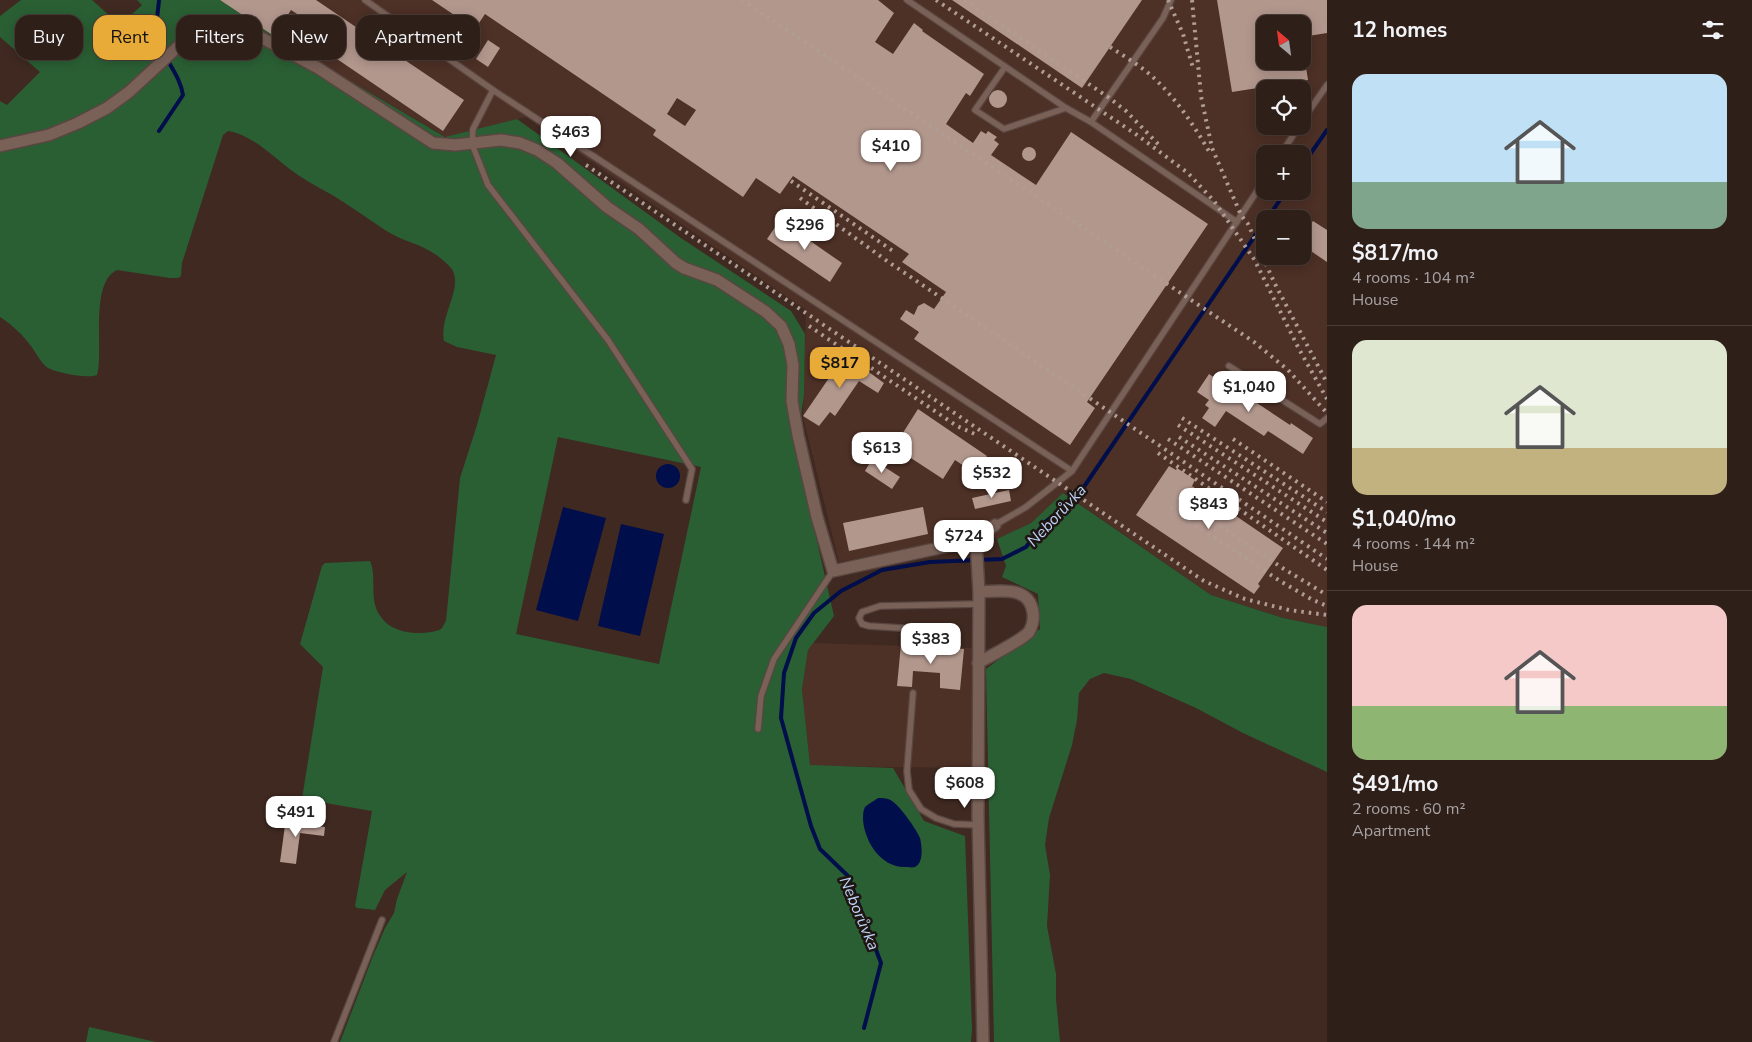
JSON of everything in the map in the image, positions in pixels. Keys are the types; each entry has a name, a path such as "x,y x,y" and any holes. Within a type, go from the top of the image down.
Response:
{"street":[{"path":"0,146 49,134 78,123 107,108 129,92 204,25 219,22 234,26 262,38 318,68 434,143 455,145 501,140 520,143 537,150 557,163 607,207 639,229 676,263 684,268 717,280 766,312 781,326 789,344 793,365 792,401 798,435 817,517 833,571 977,543 995,525"},
{"path":"977,543 983,1042"},
{"path":"978,598 1005,590 1022,595 1032,605 1034,619 1029,632 978,663"}],"lane":[{"path":"364,0 493,90 1072,470"},
{"path":"907,0 1237,222"},
{"path":"1091,122 1163,18 1171,0"},
{"path":"1005,67 975,110 1004,129 1066,108"},
{"path":"1311,108 1327,85"},
{"path":"493,90 473,129 472,144 488,185 608,340 692,469 686,500"},
{"path":"995,525 1026,507 1072,470 1256,192"},
{"path":"1230,366 1320,424 1327,418"},
{"path":"758,729 761,696 774,659 833,571"},
{"path":"949,631 869,626 862,624 859,618 862,612 880,606 978,598"},
{"path":"913,693 907,771 909,790 921,809 936,818 954,824 979,825"},
{"path":"334,1042 382,920"}],"shaded area":[{"path":"220,0 1327,0 1327,627 1283,618 1211,595 1064,493 1031,523 997,539 979,530 943,542 839,562 803,417 806,310 526,117 446,137 315,60 346,60 346,15 272,15 272,35 262,28 262,15 242,15"},
{"path":"668,464 677,467 680,476 677,485 668,488 659,485 656,476 659,467"},
{"path":"563,507 606,518 578,621 536,610"},
{"path":"621,524 664,534 640,636 598,626"},
{"path":"813,643 972,648 971,768 810,766 802,689 808,650"},
{"path":"878,798 889,799 895,804 908,818 918,834 921,841 922,854 920,862 915,867 895,866 881,857 870,843 864,827 863,812 865,807"}],"green space":[{"path":"21,0 92,0 109,15 93,15 93,60 166,60 166,15 131,15 142,5 137,0 220,0 242,15 176,15 176,60 262,60 262,28 272,35 272,60 315,60 445,137 517,119 681,238 791,311 805,334 804,395 796,449 834,616 808,650 802,689 810,765 893,768 924,821 965,836 971,1042 340,1042 373,956 385,928 394,913 407,872 385,890 375,910 357,908 355,906 372,811 302,799 323,667 300,644 322,566 325,563 370,561 373,574 374,601 383,620 402,631 424,633 440,630 446,621 460,478 496,355 457,347 444,341 444,324 455,281 452,269 438,256 423,247 393,235 341,200 298,175 256,143 228,131 223,135 182,263 181,276 170,278 117,270 108,277 100,303 99,364 97,375 72,375 48,368 24,338 0,317 0,101 7,105 40,72 26,60 83,60 83,15 15,15 15,50 0,37 0,16","holes":["558,437 701,467 659,664 516,634","899,807 906,817 897,867"]},
{"path":"1063,493 1211,595 1283,618 1327,627 1327,772 1243,733 1196,708 1131,679 1104,673 1090,679 1079,693 1077,720 1072,745 1049,818 1045,845 1050,875 1047,926 1056,974 1060,1042 994,1042 986,669 1040,629 1038,594 1002,577 1006,566 997,539 1031,523"},
{"path":"89,1027 156,1042 86,1042"}],"building":[{"path":"220,0 316,0 338,15 299,15 291,10 288,15 272,15 272,35 262,28 262,15 242,15"},
{"path":"432,0 878,0 894,13 875,42 893,54 914,23 922,31 984,74 970,96 966,93 946,124 973,143 981,131 986,134 988,131 997,137 994,140 999,144 991,155 1036,185 1071,132 1208,224 1087,402 1095,408 1070,445 914,339 919,332 900,319 906,310 914,315 918,306 924,303 934,309 946,292 902,262 909,254 793,176 780,194 756,178 743,197 653,135 656,130 485,14 480,22 480,15 454,15","holes":["677,98 696,110 685,126 667,114"]},
{"path":"952,0 1142,0 1082,88"},
{"path":"1217,0 1327,0 1327,33 1311,36 1311,15 1256,15 1256,70 1306,70 1308,80 1256,80 1256,88 1232,92"},
{"path":"346,20 356,27 356,60 405,60 464,100 443,131 338,60 346,60"},
{"path":"488,40 500,48 488,67 478,60 480,60 480,53"},
{"path":"998,90 1004,93 1007,99 1004,105 998,108 992,105 989,99 992,93"},
{"path":"1026,147 1032,147 1036,154 1032,161 1026,161 1022,157 1022,151"},
{"path":"780,220 842,263 830,282 767,239"},
{"path":"1313,221 1327,230 1327,262 1311,251 1311,224"},
{"path":"844,356 848,359 850,356 884,383 878,393 859,381 835,416 830,412 819,426 803,416"},
{"path":"1209,374 1221,382 1222,380 1313,438 1303,454 1268,431 1264,436 1226,411 1215,427 1202,418 1209,408 1205,405 1209,400 1197,392"},
{"path":"918,409 987,456 976,474 955,460 943,479 894,447"},
{"path":"872,459 900,477 892,489 865,471"},
{"path":"1169,466 1176,470 1177,468 1195,480 1192,486 1283,548 1258,584 1260,586 1254,594 1136,515"},
{"path":"1009,490 1011,501 975,509 972,498"},
{"path":"923,507 928,534 849,551 843,523"},
{"path":"901,644 964,649 960,690 940,688 940,673 913,671 912,687 897,686"},
{"path":"286,818 302,820 310,825 325,827 324,836 300,833 296,864 280,862"}],"waterway":[{"path":"159,0 158,37 162,49 179,81 183,95 159,131"},
{"name":"Neborůvka","path":"1311,153 1327,130"},
{"name":"Neborůvka","path":"1273,210 1280,200"},
{"name":"Neborůvka","path":"864,1028 881,963 848,876 820,849 811,826 781,718 784,673 796,638 814,613 841,591 882,570 930,562 1002,559 1026,547 1045,522 1077,497 1256,234"}],"railway":[{"path":"742,0 1254,342 1288,370 1327,413"},
{"path":"936,0 1137,135 1188,173 1214,201 1254,259 1299,349 1327,399"},
{"path":"964,0 1108,97 1126,111 1159,145"},
{"path":"1168,0 1183,34 1193,68"},
{"path":"1192,0 1201,96 1212,148 1241,215 1248,224 1274,282 1327,383"},
{"path":"1110,47 1155,79 1187,117 1210,153"},
{"path":"586,165 1204,581 1245,599 1289,610 1327,615"},
{"path":"791,181 893,251"},
{"path":"800,198 887,261 1327,559"},
{"path":"809,326 957,426 977,435"},
{"path":"1182,418 1327,512"},
{"path":"1178,425 1327,522"},
{"path":"1179,437 1327,533"},
{"path":"1168,439 1327,544"},
{"path":"1233,439 1327,502"},
{"path":"1158,453 1327,570"},
{"path":"1176,497 1284,569 1327,595"},
{"path":"1170,508 1280,581 1327,606"}]}
